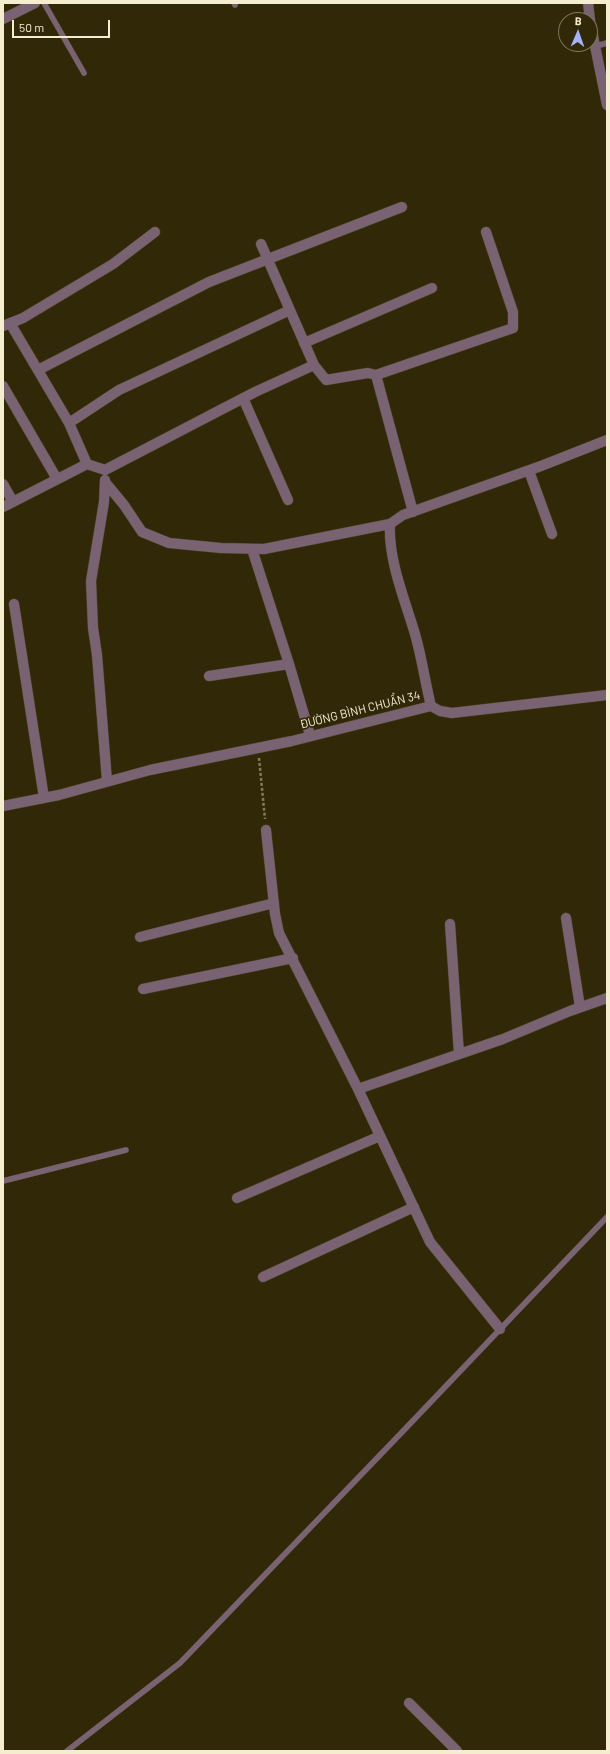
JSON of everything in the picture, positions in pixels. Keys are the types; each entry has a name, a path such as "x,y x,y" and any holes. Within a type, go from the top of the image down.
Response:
{"street":[{"path":"3,19 35,3"},
{"path":"597,52 607,105"},
{"path":"38,370 209,282 267,258 402,207"},
{"path":"87,464 69,423 38,370 6,324 23,318 113,264 155,232"},
{"path":"261,244 314,366 326,380 368,373 376,375 513,328 513,312 486,232"},
{"path":"304,342 432,288"},
{"path":"69,423 119,390 290,310"},
{"path":"3,507 87,464 105,470 243,398 314,366"},
{"path":"376,375 413,512"},
{"path":"3,386 57,479"},
{"path":"243,398 288,500"},
{"path":"105,482 142,532 169,543 221,548 264,549 390,524 403,515 529,470 607,440"},
{"path":"105,470 104,502 91,581 93,628 97,655 108,781"},
{"path":"529,470 552,534"},
{"path":"3,484 13,502"},
{"name":"ĐƯỜNG BÌNH CHUẨN 34","path":"3,806 44,798 150,770 292,741 310,735 431,706 415,636 400,585 391,544 390,524"},
{"path":"252,549 310,735"},
{"path":"14,604 44,798"},
{"path":"209,676 289,664"},
{"path":"431,706 440,711 452,713 607,695"},
{"path":"266,830 274,903 280,933 358,1089 430,1242 500,1329"},
{"path":"140,937 274,903"},
{"path":"566,918 580,1007"},
{"path":"450,924 459,1054"},
{"path":"142,989 293,958"},
{"path":"358,1089 503,1040 580,1007 607,998"},
{"path":"237,1198 380,1136"},
{"path":"262,1277 414,1207"},
{"path":"409,1703 457,1751"}],"lane":[{"path":"44,3 84,73"},
{"path":"3,1181 126,1150"},
{"path":"67,1751 180,1663 607,1217"}],"path":[{"path":"258,748 266,830"}]}
